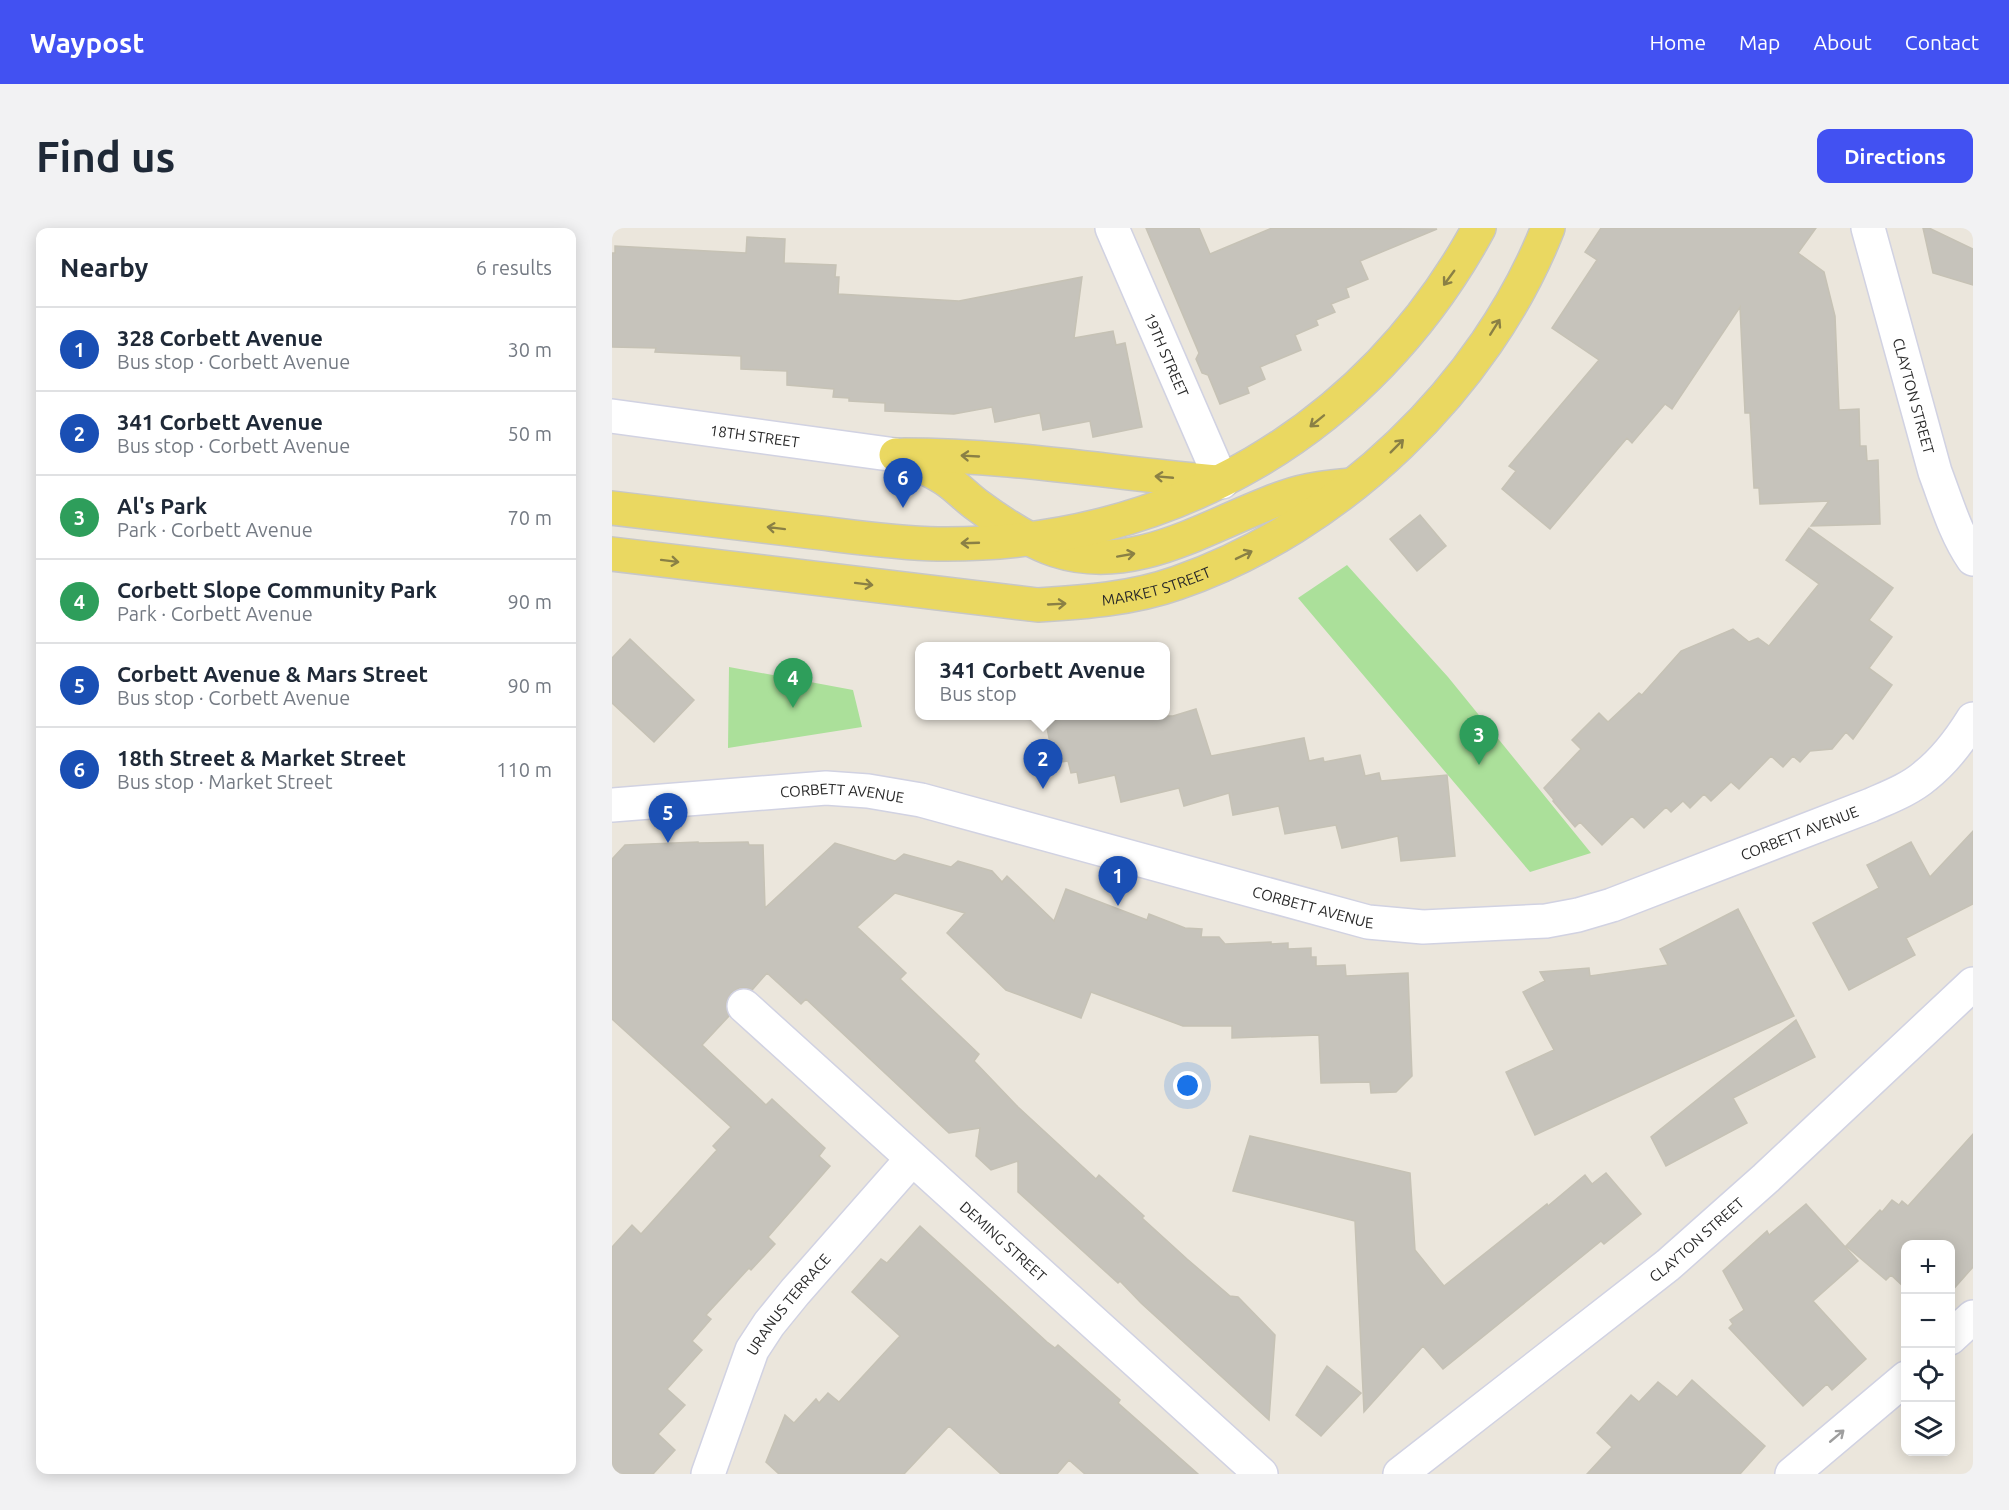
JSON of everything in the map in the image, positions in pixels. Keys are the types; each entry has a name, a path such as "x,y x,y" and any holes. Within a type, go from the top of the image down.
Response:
{"main road":[{"path":"612,508 888,541 938,544 1029,539 1068,533 1145,512 1222,482 1267,456 1345,398 1378,366 1436,295 1464,257 1479,228"},
{"name":"MARKET STREET","path":"612,554 1038,605 1088,602 1133,595 1176,584 1271,542 1313,516 1393,451 1462,375 1491,334 1518,291 1540,249 1548,228"},
{"path":"896,455 995,458 1096,471 1222,482"},
{"path":"896,455 923,466 946,480 976,505 1029,539 1056,550 1102,558 1125,556 1167,545 1287,496 1316,488 1354,485"}],"street":[{"name":"19TH STREET","path":"1112,228 1222,482"},
{"name":"CLAYTON STREET","path":"1868,228 1935,472 1965,548 1973,560"},
{"name":"18TH STREET","path":"612,416 896,455"},
{"name":"CORBETT AVENUE","path":"612,805 826,788 868,791 921,800 1368,922 1423,927 1546,921 1612,906 1871,805 1924,778 1945,757 1973,719"},
{"name":"CLAYTON STREET","path":"1400,1474 1668,1265 1766,1178 1973,984"},
{"name":"DEMING STREET","path":"744,1006 1261,1474"},
{"name":"URANUS TERRACE","path":"708,1474 752,1350 769,1324 795,1292 912,1159"},
{"path":"1955,1333 1973,1317"},
{"path":"1792,1474 1901,1381"}],"green space":[{"path":"1347,565 1448,677 1591,853 1530,872 1298,598"},
{"path":"729,667 853,690 862,727 728,748"}],"building":[{"path":"1146,228 1199,228 1210,254 1272,228 1437,229 1360,261 1368,279 1346,288 1349,297 1331,304 1335,312 1316,320 1318,325 1295,335 1301,350 1260,367 1265,379 1247,387 1249,393 1220,404 1208,375 1202,373 1196,359 1199,353"},
{"path":"1601,228 1816,228 1798,253 1824,272 1835,316 1839,410 1859,409 1860,446 1866,446 1867,461 1878,460 1880,524 1811,526 1829,501 1760,504 1759,488 1754,488 1750,413 1745,413 1740,307 1672,409 1665,404 1632,443 1627,438 1550,529 1502,489 1516,471 1509,466 1599,360 1552,328 1597,260 1585,252"},
{"path":"1923,228 1929,228 1973,249 1973,285 1933,273"},
{"path":"747,237 785,239 784,263 836,265 835,277 839,277 838,294 959,301 1082,277 1074,338 1113,331 1116,345 1125,343 1142,427 1093,437 1090,421 1043,430 1040,413 995,422 992,407 954,414 885,411 885,403 849,401 849,398 833,397 834,389 787,385 787,371 741,369 741,356 655,352 656,348 612,347 612,253 615,253 615,246 746,253"},
{"path":"1420,515 1446,546 1417,571 1390,539"},
{"path":"1809,528 1893,588 1869,620 1892,637 1869,668 1892,685 1853,739 1846,732 1832,749 1810,751 1800,762 1793,756 1783,767 1771,756 1739,789 1731,782 1711,801 1704,794 1690,808 1683,801 1671,812 1666,807 1644,828 1632,816 1602,845 1580,822 1575,827 1544,788 1581,749 1572,740 1599,713 1608,722 1639,693 1642,695 1681,651 1733,629 1749,642 1758,638 1769,646 1819,584 1786,560"},
{"path":"630,639 694,700 654,742 612,703 612,658"},
{"path":"1196,709 1211,756 1304,738 1309,761 1323,758 1324,762 1360,755 1365,776 1379,773 1381,781 1447,775 1455,856 1401,861 1398,836 1342,848 1336,825 1285,834 1279,806 1233,815 1229,793 1184,806 1179,788 1121,802 1115,775 1079,783 1077,772 1071,773 1068,761 1054,763 1045,720 1170,720 1170,716"},
{"path":"1973,831 1973,904 1906,938 1915,955 1849,990 1813,923 1879,888 1867,865 1911,842 1930,877"},
{"path":"748,842 749,845 763,845 765,908 835,843 895,861 904,854 951,867 958,861 992,871 1002,882 1007,876 1054,921 1066,889 1147,920 1149,914 1185,928 1202,929 1201,937 1219,937 1225,944 1271,942 1271,944 1288,943 1288,949 1311,948 1311,957 1316,957 1316,966 1345,965 1346,976 1408,973 1412,1076 1396,1092 1371,1093 1370,1082 1321,1083 1319,1035 1232,1038 1232,1026 1183,1026 1091,992 1081,1018 1006,990 947,933 965,913 895,893 857,927 906,973 900,979 979,1054 974,1061 1018,1107 1096,1179 1099,1175 1187,1259 1230,1296 1238,1297 1275,1335 1269,1420 1120,1281 1118,1283 1018,1192 1018,1161 991,1170 976,1156 980,1128 949,1133 806,999 801,1004 767,973 752,990 739,988 731,993 726,1003 729,1016 702,1045 766,1105 772,1099 825,1148 819,1156 830,1166 768,1237 775,1244 751,1270 749,1268 706,1315 711,1319 692,1341 702,1350 667,1389 685,1405 658,1434 675,1450 653,1474 612,1474 612,1247 632,1225 641,1234 717,1150 713,1146 731,1127 612,1019 612,859 625,845"},
{"path":"1738,909 1794,1016 1535,1135 1506,1072 1554,1050 1523,992 1545,981 1540,972 1589,968 1590,976 1668,965 1660,949"},
{"path":"1796,1020 1815,1057 1733,1098 1747,1123 1666,1166 1651,1137"},
{"path":"1973,1134 1973,1267 1955,1287 1955,1240 1901,1240 1901,1284 1891,1275 1886,1280 1846,1246 1892,1200 1899,1205 1902,1201 1908,1206"},
{"path":"1250,1136 1410,1173 1415,1250 1444,1286 1585,1175 1592,1184 1606,1173 1641,1214 1604,1244 1601,1241 1443,1369 1423,1346 1364,1412 1355,1221 1233,1191"},
{"path":"1806,1204 1858,1261 1813,1301 1866,1359 1832,1390 1827,1384 1803,1406 1729,1328 1733,1324 1730,1320 1744,1310 1723,1271 1767,1231 1769,1235"},
{"path":"920,1226 1047,1342 1055,1348 1058,1345 1120,1400 1118,1403 1198,1474 1085,1474 1069,1460 1057,1474 1001,1474 949,1426 904,1474 779,1474 766,1462 785,1415 794,1423 816,1399 819,1403 828,1393 839,1402 900,1336 852,1292 881,1259 887,1263"},
{"path":"1327,1366 1361,1393 1321,1436 1296,1415"},
{"path":"1692,1380 1765,1446 1740,1474 1587,1474 1612,1447 1597,1433 1631,1395 1639,1402 1658,1382 1677,1397"}],"place":[{"name":"18th Street & Market Street","path":"903,508"},
{"name":"Corbett Slope Community Park","path":"793,708"},
{"name":"Al's Park","path":"1479,765"},
{"name":"341 Corbett Avenue","path":"1043,789"},
{"name":"Corbett Avenue & Mars Street","path":"668,843"},
{"name":"328 Corbett Avenue","path":"1118,906"}]}
